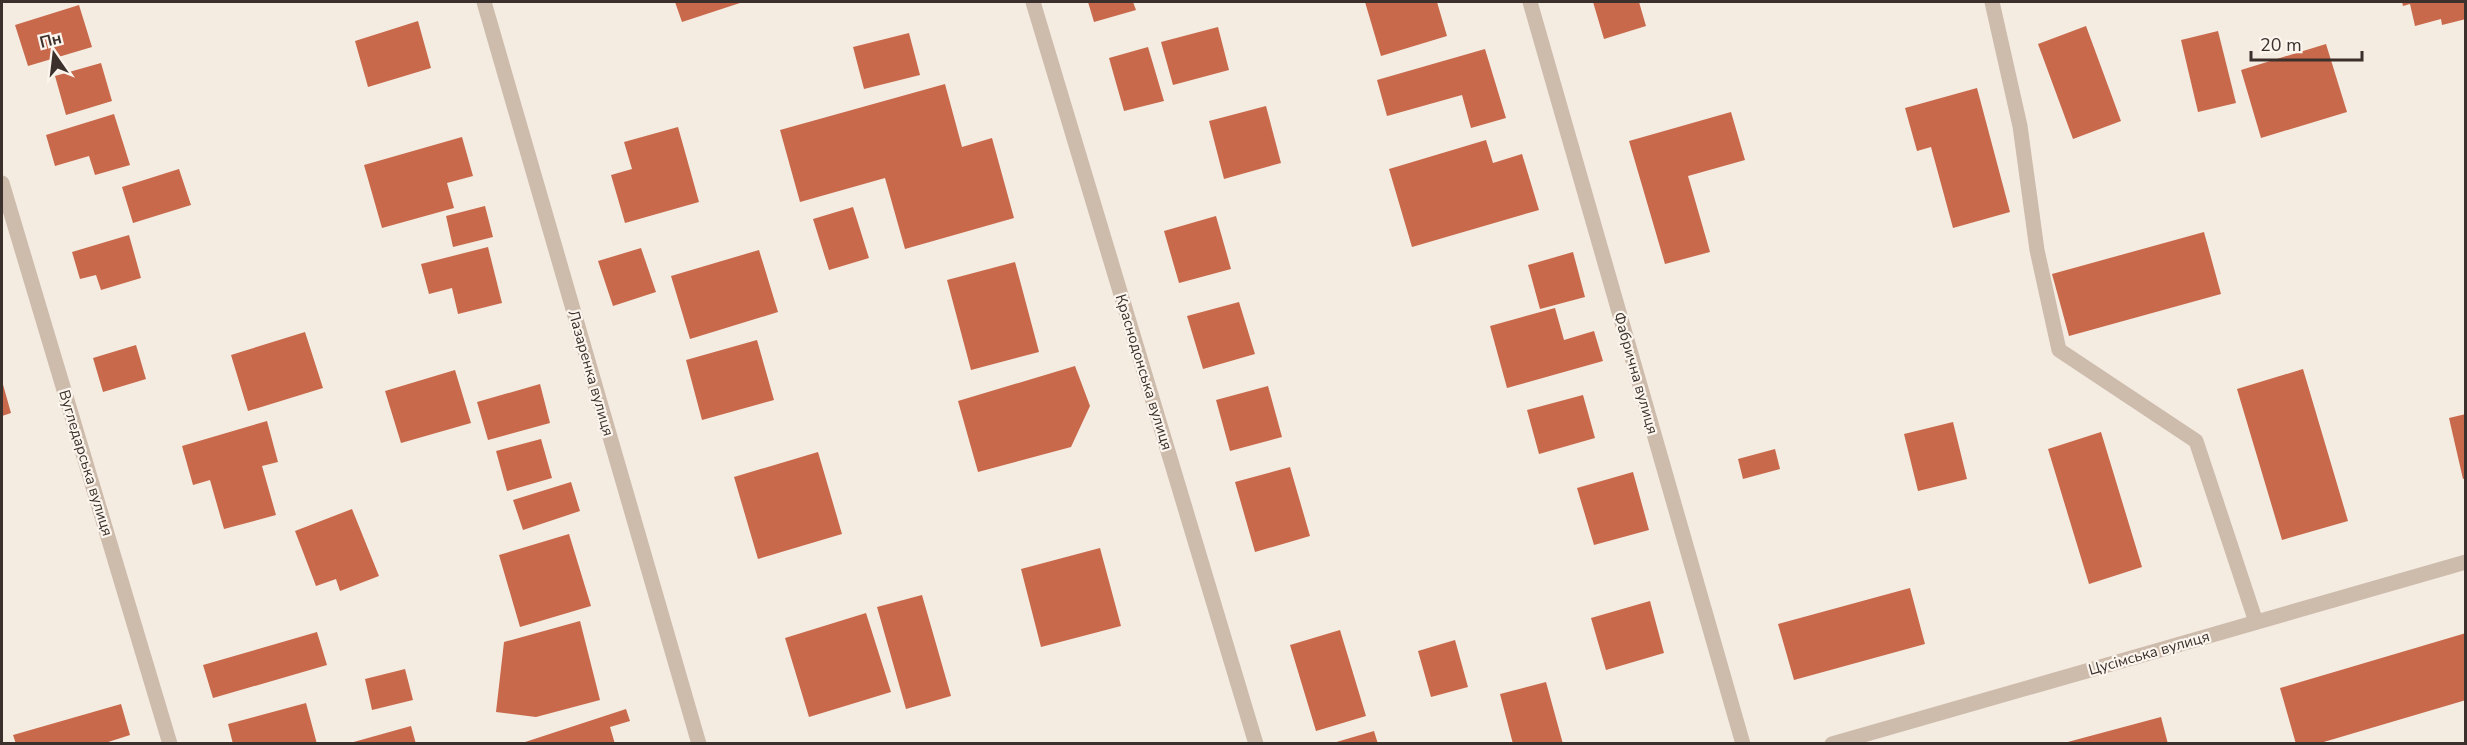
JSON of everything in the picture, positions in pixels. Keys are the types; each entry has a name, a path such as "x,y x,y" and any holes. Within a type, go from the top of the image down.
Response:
{"street":[{"name":"Лазаренка вулиця","path":"484,2 699,744"},
{"name":"Краснодонська вулиця","path":"1033,2 1256,744"},
{"name":"Фабрична вулиця","path":"1530,2 1743,744"},
{"path":"1992,2 2020,126 2037,250 2059,350 2196,441 2256,622"},
{"name":"Вугледарська вулиця","path":"2,183 170,744"},
{"name":"Цусімська вулиця","path":"1832,744 2466,562"}],"building":[{"path":"675,2 743,2 682,22"},
{"path":"1088,2 1133,2 1136,10 1094,22"},
{"path":"1365,2 1437,2 1447,36 1381,56"},
{"path":"1593,2 1639,2 1646,26 1604,39"},
{"path":"2402,2 2466,2 2466,19 2442,25 2441,19 2415,26 2410,4 2403,6"},
{"path":"79,5 92,47 28,66 15,25"},
{"path":"418,21 431,68 368,87 355,41"},
{"path":"2086,26 2121,121 2073,139 2038,44"},
{"path":"1218,27 1229,70 1173,85 1161,42"},
{"path":"2218,31 2236,103 2198,112 2181,40"},
{"path":"909,33 920,75 864,89 853,47"},
{"path":"2326,44 2347,112 2261,138 2241,70"},
{"path":"1148,47 1164,101 1124,111 1109,58"},
{"path":"1485,49 1506,118 1471,128 1462,95 1387,116 1377,80"},
{"path":"101,63 112,101 66,115 55,76"},
{"path":"945,84 962,147 992,138 1014,218 905,249 885,178 800,202 780,130"},
{"path":"1977,88 2010,212 1953,228 1931,147 1917,151 1905,108"},
{"path":"1266,106 1281,163 1224,179 1209,121"},
{"path":"1731,112 1745,160 1688,176 1710,252 1665,264 1629,141"},
{"path":"114,114 130,165 95,175 89,156 55,166 46,135"},
{"path":"678,127 699,202 625,223 611,175 632,169 624,142"},
{"path":"462,137 473,176 447,183 454,208 382,228 364,165"},
{"path":"1486,140 1493,163 1522,154 1539,210 1412,247 1389,169"},
{"path":"179,169 191,205 133,223 122,187"},
{"path":"485,206 493,237 453,247 446,216"},
{"path":"853,207 869,258 829,270 813,219"},
{"path":"1216,216 1231,269 1179,283 1164,231"},
{"path":"2204,232 2221,294 2069,336 2052,274"},
{"path":"129,235 141,278 101,290 96,275 80,279 72,252"},
{"path":"488,247 502,303 458,314 452,288 429,294 421,264"},
{"path":"641,248 656,292 613,306 598,261"},
{"path":"759,250 778,312 690,339 671,276"},
{"path":"1573,252 1585,297 1540,309 1528,265"},
{"path":"1015,262 1039,352 971,370 947,280"},
{"path":"1239,302 1255,354 1203,369 1187,316"},
{"path":"1555,308 1564,340 1594,331 1603,361 1507,388 1490,326"},
{"path":"305,332 323,388 248,411 231,355"},
{"path":"757,340 774,400 702,420 686,360"},
{"path":"136,345 146,379 103,392 93,358"},
{"path":"1075,366 1090,406 1071,447 978,472 958,401"},
{"path":"2303,369 2348,521 2282,540 2237,389"},
{"path":"455,370 471,423 401,443 385,391"},
{"path":"2,381 11,413 2,416"},
{"path":"540,384 550,423 488,440 477,402"},
{"path":"1268,386 1282,437 1230,451 1216,400"},
{"path":"1583,395 1595,438 1539,454 1527,410"},
{"path":"2466,414 2466,478 2463,479 2449,418"},
{"path":"267,421 278,462 262,466 276,515 224,529 210,480 193,485 182,446"},
{"path":"1953,422 1967,479 1918,491 1904,434"},
{"path":"2101,432 2142,567 2089,584 2048,449"},
{"path":"541,439 552,478 507,491 496,451"},
{"path":"1775,449 1780,469 1743,479 1738,459"},
{"path":"818,452 842,534 758,559 734,477"},
{"path":"1290,467 1310,536 1255,552 1235,482"},
{"path":"1633,472 1649,530 1594,545 1577,488"},
{"path":"571,482 580,511 523,530 513,500"},
{"path":"352,509 379,576 340,591 336,579 316,586 295,531"},
{"path":"569,534 591,606 520,627 499,555"},
{"path":"1100,548 1121,626 1041,647 1021,569"},
{"path":"1910,588 1925,644 1794,680 1778,624"},
{"path":"922,595 951,696 906,709 877,607"},
{"path":"1650,601 1664,653 1606,670 1591,618"},
{"path":"866,613 891,692 809,717 785,638"},
{"path":"580,621 600,700 536,717 496,712 504,642"},
{"path":"1340,630 1366,716 1316,731 1290,645"},
{"path":"317,632 327,665 213,698 203,665"},
{"path":"2466,633 2466,700 2317,744 2296,744 2280,688"},
{"path":"1455,640 1468,687 1431,697 1418,651"},
{"path":"405,669 413,700 372,710 365,679"},
{"path":"1546,682 1563,744 1513,744 1500,694"},
{"path":"306,703 317,744 233,744 228,724"},
{"path":"121,704 130,735 102,744 16,744 13,735"},
{"path":"626,709 630,721 610,727 615,744 519,744"},
{"path":"2161,717 2168,744 2064,744 2064,743"},
{"path":"411,726 416,744 350,744 350,743"},
{"path":"1374,731 1378,744 1333,744 1333,743"}]}
